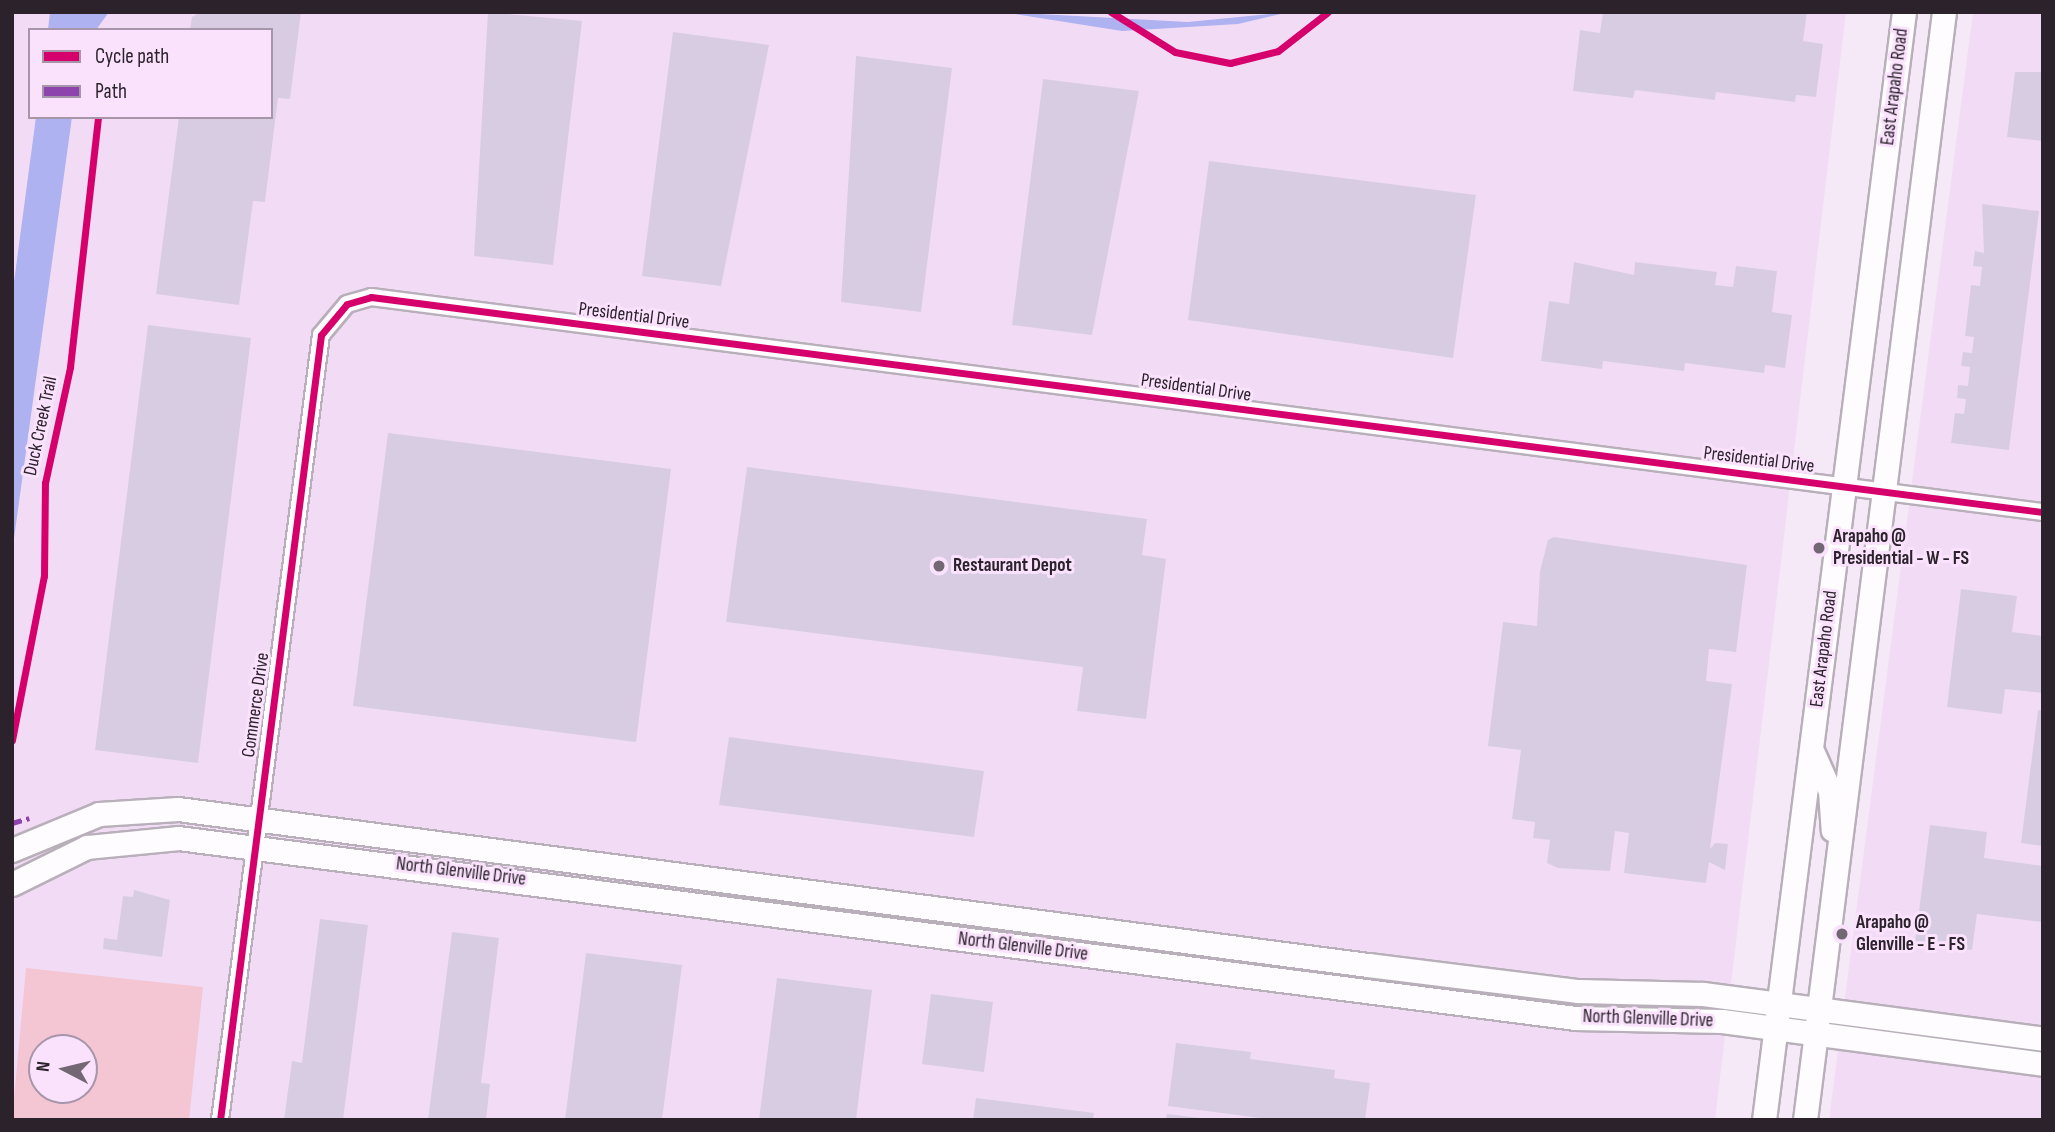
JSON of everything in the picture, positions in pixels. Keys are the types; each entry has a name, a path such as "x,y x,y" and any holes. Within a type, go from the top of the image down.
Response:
{"street":[{"name":"East Arapaho Road","path":"1764,1120 1782,1005 1843,487 1904,12"},
{"name":"East Arapaho Road","path":"1805,1120 1944,12"},
{"name":"Presidential Drive","path":"347,303 383,299 2043,512"},
{"name":"Commerce Drive","path":"220,1120 321,335 347,303"},
{"path":"1812,751 1830,791 1832,827 1840,846"},
{"name":"North Glenville Drive","path":"12,850 61,825 138,809 257,818 1544,986 1782,1005 1818,1023 2043,1064"},
{"name":"North Glenville Drive","path":"12,884 112,841 167,838 429,868 908,933 1542,1014 1777,1030 1818,1023 2043,1039"},
{"path":"429,868 464,845"},
{"path":"559,885 562,858"},
{"path":"908,933 911,903"},
{"path":"1125,960 1129,933"},
{"path":"1165,966 1169,938"},
{"path":"1542,1014 1544,986"}],"shaded area":[{"path":"12,12 1846,12 1715,1120 12,1120"},
{"path":"1973,12 2043,12 2043,1120 1829,1120"},
{"path":"26,968 203,987 189,1120 12,1120"}],"water":[{"path":"50,12 109,12 97,28 48,28"},
{"path":"1002,12 1188,22 1289,12 1238,24 1122,31"},
{"path":"36,119 72,119 12,553 12,297"}],"building":[{"path":"201,12 301,12 290,99 278,98 265,202 253,201 239,305 156,294 179,119 273,119 273,28 190,28 192,17"},
{"path":"488,12 582,21 553,265 474,256"},
{"path":"1603,12 1807,12 1803,41 1823,44 1816,97 1796,95 1795,102 1716,92 1715,100 1635,90 1633,98 1573,91 1580,30 1600,33"},
{"path":"673,32 769,45 721,286 642,276"},
{"path":"856,56 952,68 921,312 841,302"},
{"path":"2015,72 2043,72 2043,141 2007,137"},
{"path":"1043,79 1139,91 1092,335 1012,325"},
{"path":"1209,161 1476,195 1453,358 1188,320"},
{"path":"1982,204 2039,211 2009,450 1951,443 1955,413 1964,414 1966,399 1957,398 1958,385 1968,386 1970,367 1961,366 1963,352 1972,353 1974,337 1965,336 1971,285 1980,286 1982,267 1973,266 1975,251 1984,253"},
{"path":"1574,262 1634,275 1635,262 1717,272 1715,285 1733,287 1736,266 1777,271 1772,312 1792,315 1785,368 1765,365 1764,373 1685,363 1684,371 1603,361 1602,369 1541,361 1549,301 1569,304"},
{"path":"148,325 251,338 198,763 95,750"},
{"path":"388,433 671,469 636,742 353,706"},
{"path":"747,467 1147,519 1142,555 1166,559 1146,719 1077,711 1083,667 726,622"},
{"path":"1554,537 1747,565 1736,652 1709,649 1706,681 1732,684 1710,849 1715,843 1728,844 1725,870 1709,862 1706,883 1624,873 1629,833 1615,831 1610,871 1558,868 1547,863 1550,840 1533,838 1535,822 1512,819 1521,750 1488,746 1503,622 1537,626 1540,571 1548,540"},
{"path":"1961,589 2017,596 2012,632 2043,636 2043,693 2005,689 2002,714 1947,707"},
{"path":"2038,710 2043,711 2043,846 2021,843"},
{"path":"729,737 984,771 974,837 719,805"},
{"path":"1930,825 1987,832 1984,858 2043,866 2043,922 1977,914 1972,950 1915,943"},
{"path":"134,890 170,900 162,957 103,949 104,938 117,940 123,896 133,897"},
{"path":"320,919 368,925 343,1120 284,1120 292,1061 302,1063"},
{"path":"452,932 499,938 481,1083 490,1084 486,1120 428,1120"},
{"path":"586,953 682,965 662,1120 565,1120"},
{"path":"777,978 872,990 856,1120 759,1120"},
{"path":"931,994 993,1002 984,1072 922,1064"},
{"path":"1176,1043 1251,1052 1250,1059 1335,1070 1334,1078 1370,1083 1365,1120 1275,1120 1168,1106"},
{"path":"976,1098 1094,1113 1093,1120 973,1120"},
{"path":"1167,1114 1200,1118 1166,1120"}],"marked path":[{"path":"12,823 29,818"}],"cycle path":[{"path":"1111,12 1175,52 1230,63 1278,51 1328,12"},
{"name":"Duck Creek Trail","path":"12,740 44,576 45,483 70,367 98,119"},
{"path":"220,1120 321,335 347,304 371,297 2043,512"}],"place":[{"name":"Arapaho @ Presidential - W - FS","path":"1819,548"},
{"name":"Restaurant Depot","path":"939,566"},
{"name":"Arapaho @ Glenville - E - FS","path":"1842,934"}]}
